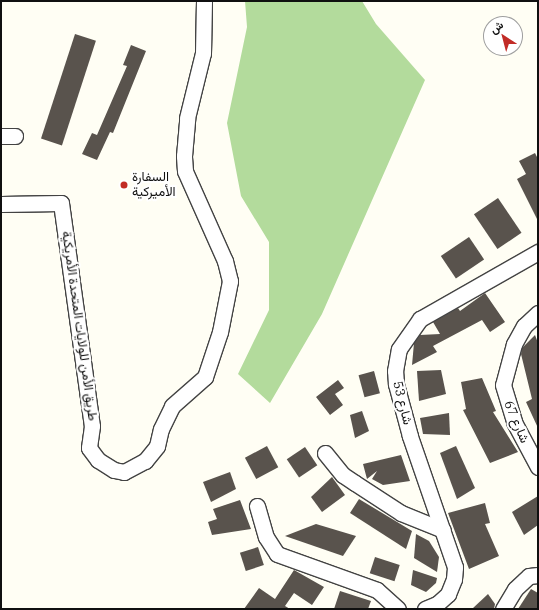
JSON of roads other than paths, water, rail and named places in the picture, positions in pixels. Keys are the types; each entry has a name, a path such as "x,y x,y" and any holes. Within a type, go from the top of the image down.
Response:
{"street":[{"name":"طريق الأمن للولايات المتحدة الأمريكية","path":"1,204 61,203 92,426 89,448 98,460 114,470 124,472 145,461 156,446 161,429 172,406 205,377 220,332 230,281 225,261 185,171 184,156 187,118 203,53 204,1"},
{"name":"شارع 53","path":"425,609 444,598 454,579 455,567 410,436 396,384 395,371 399,349 420,319 538,252"},
{"name":"شارع 67","path":"538,313 524,326 514,344 503,385 514,422 538,467"},
{"path":"325,453 343,475 355,483 401,513 443,530"},
{"path":"257,506 266,537 277,554 377,590 390,599 398,609"},
{"path":"503,609 515,588 529,576 538,575"}],"place":[{"name":"السفارة الأميركية","path":"124,185"}]}
